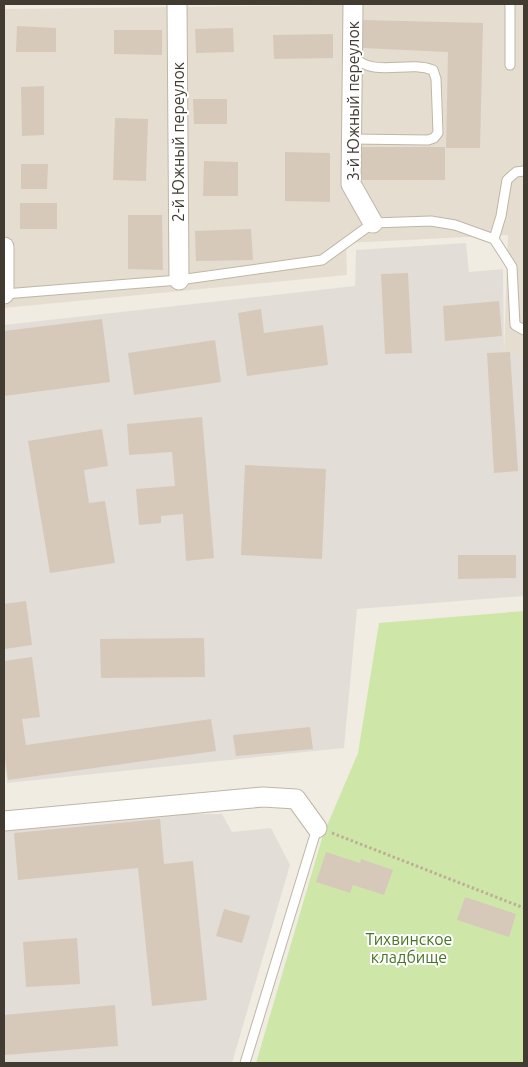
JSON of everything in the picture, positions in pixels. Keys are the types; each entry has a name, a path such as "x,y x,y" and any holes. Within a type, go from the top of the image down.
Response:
{"street":[{"name":"2-й Южный переулок","path":"177,4 179,280"},
{"name":"3-й Южный переулок","path":"353,4 351,184 372,223"},
{"path":"4,246 4,294"},
{"path":"4,821 263,797 296,799 317,828"}],"lane":[{"path":"510,4 510,65"},
{"path":"351,139 428,140 438,133 436,79 433,70 423,66 371,67 359,63 352,56"},
{"path":"494,239 501,216 506,180 516,172 524,171"},
{"path":"4,294 179,280 322,260 372,223 431,221 455,224 494,239 512,267 515,325 524,330"},
{"path":"245,1063 317,828"}],"path":[{"path":"317,828 524,908"}],"shaded area":[{"path":"524,4 524,354 504,354 508,235 346,243 347,275 4,308 4,9"},
{"path":"466,243 469,272 503,269 504,354 524,354 524,596 357,609 344,748 7,783 4,758 4,325 355,286 356,250"},
{"path":"164,814 222,814 232,832 271,828 290,865 232,1063 4,1063 4,830"}],"green space":[{"name":"Тихвинское кладбище","path":"524,611 524,1063 256,1063 323,835 358,753 379,623"}],"building":[{"path":"363,20 483,23 480,148 446,148 448,52 363,48"},
{"path":"17,26 56,28 56,52 16,52"},
{"path":"233,28 234,52 196,53 195,29"},
{"path":"114,30 162,30 162,55 114,54"},
{"path":"333,34 333,58 274,59 273,35"},
{"path":"44,86 44,135 22,136 21,87"},
{"path":"193,99 227,99 227,124 194,124"},
{"path":"115,118 148,119 146,181 113,180"},
{"path":"361,147 445,147 445,180 361,180"},
{"path":"285,152 330,153 330,202 285,201"},
{"path":"204,161 238,162 238,196 203,196"},
{"path":"21,164 48,164 47,189 21,189"},
{"path":"20,203 57,203 57,229 20,229"},
{"path":"128,215 162,215 163,270 128,269"},
{"path":"251,229 253,260 196,261 195,231"},
{"path":"408,273 412,353 385,354 381,274"},
{"path":"499,301 502,336 445,341 443,306"},
{"path":"261,309 264,333 323,325 328,365 247,376 238,313"},
{"path":"102,319 110,382 4,396 4,331"},
{"path":"215,340 221,382 134,395 128,353"},
{"path":"510,352 518,471 494,473 487,353"},
{"path":"202,417 214,558 186,561 183,514 161,516 161,523 139,525 136,489 175,486 172,452 129,455 127,424"},
{"path":"102,429 108,466 84,470 89,503 105,501 115,563 50,573 28,441"},
{"path":"245,465 326,469 322,559 241,555"},
{"path":"458,555 516,555 516,578 458,579"},
{"path":"26,601 32,645 4,649 4,604"},
{"path":"204,638 205,677 101,678 100,639"},
{"path":"32,657 40,717 22,719 26,745 211,719 216,751 8,780 4,750 4,661"},
{"path":"310,727 313,749 236,756 233,735"},
{"path":"160,819 164,864 193,861 207,1000 152,1006 138,868 18,880 14,833"},
{"path":"326,852 360,863 361,859 393,870 384,895 353,885 350,893 316,882"},
{"path":"465,897 516,914 509,937 457,920"},
{"path":"224,909 250,916 242,943 216,936"},
{"path":"77,938 80,984 26,987 23,942"},
{"path":"115,1005 118,1046 4,1055 4,1015"}]}
